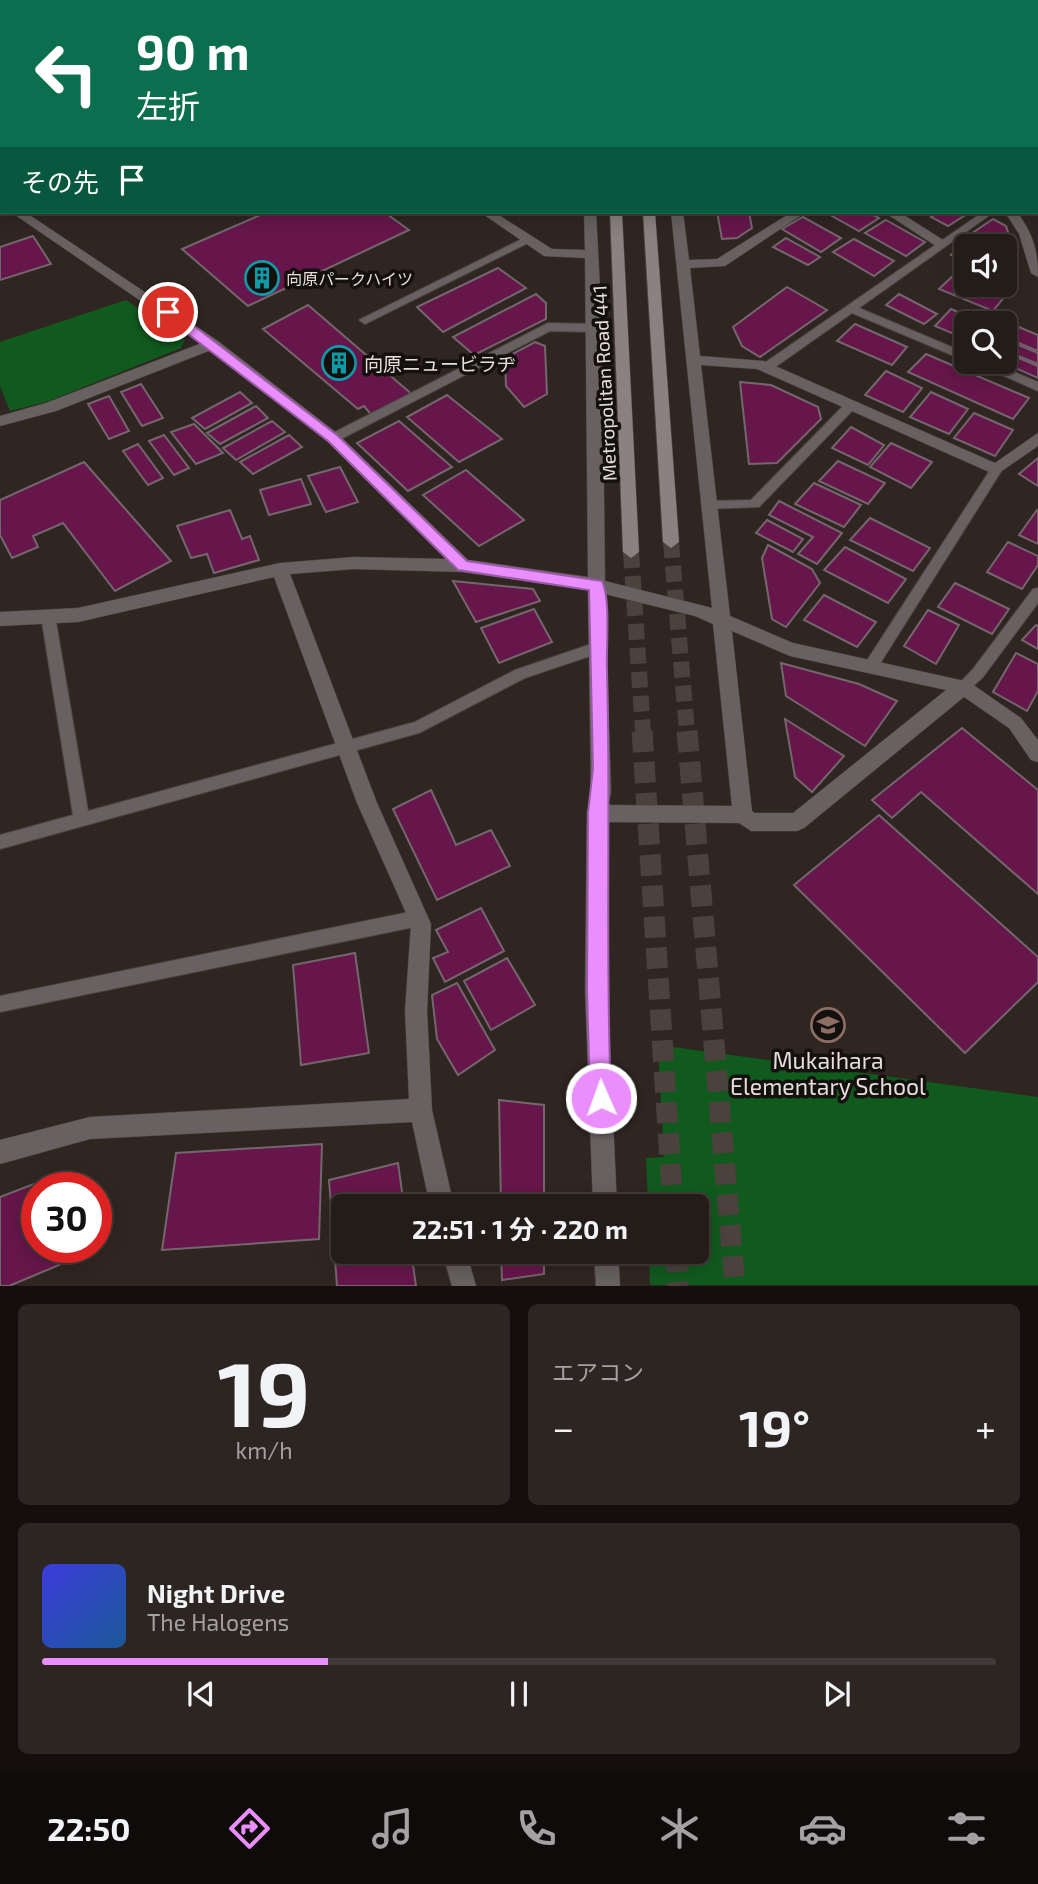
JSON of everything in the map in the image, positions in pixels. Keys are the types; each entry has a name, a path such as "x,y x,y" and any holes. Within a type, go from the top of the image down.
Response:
{"main road":[{"name":"Metropolitan Road 441","path":"616,214 631,552"},
{"path":"649,214 671,542"}],"street":[{"path":"20,214 213,344 332,438 463,566"},
{"path":"489,214 549,253 592,254"},
{"path":"590,214 596,328 596,585 600,647 601,792 597,813 596,990 604,1194"},
{"path":"677,214 743,815"},
{"path":"682,264 720,263 797,214"},
{"path":"893,214 941,243"},
{"path":"1013,214 1032,234 1038,274"},
{"path":"0,421 51,407 213,344"},
{"path":"692,360 738,361 767,367 996,470 1038,438"},
{"path":"0,618 78,615 281,569 354,563 463,566 596,585 699,610 790,649 963,687 1015,723 1038,754"},
{"path":"281,569 367,803 421,924 416,1011 421,1110 439,1194"},
{"path":"597,813 743,815 751,822 797,822 963,687"},
{"path":"0,1152 90,1128 421,1110"},
{"path":"458,1264 464,1286"},
{"path":"607,1264 608,1286"}],"lane":[{"path":"767,367 986,214"},
{"path":"365,320 526,240"},
{"path":"849,309 954,352"},
{"path":"332,438 548,327 596,328"},
{"path":"1007,374 1038,387"},
{"path":"708,506 754,504 851,405"},
{"path":"871,666 996,470"},
{"path":"963,687 978,673 1038,593"},
{"path":"48,616 82,820"},
{"path":"0,842 419,727 520,674 600,647"},
{"path":"0,1004 419,918"}],"green space":[{"path":"126,300 185,340 181,348 49,401 10,411 0,386 0,342"},
{"path":"658,1045 1038,1097 1038,1285 650,1285 649,1264 709,1264 709,1194 648,1194 646,1158 664,1157"}],"building":[{"name":"向原パークハイツ","path":"262,214 387,214 409,230 248,306 182,249"},
{"path":"717,214 749,214 752,228 737,238 722,239"},
{"path":"829,214 872,214 879,218 859,231"},
{"path":"936,214 967,214 948,226 931,217"},
{"path":"803,217 841,238 821,252 782,229"},
{"path":"993,219 1006,226 1009,234 978,234 974,232"},
{"path":"886,220 925,242 906,256 865,233"},
{"path":"33,236 51,264 0,280 0,247"},
{"path":"786,238 820,257 808,265 773,247"},
{"path":"854,239 894,261 874,276 833,252"},
{"path":"498,268 526,288 443,332 417,307"},
{"path":"954,275 954,295 939,289"},
{"path":"787,287 827,310 760,357 742,346 733,327"},
{"path":"536,294 546,303 546,319 474,355 453,337"},
{"path":"899,294 937,314 924,324 886,305"},
{"path":"959,297 1004,297 993,311"},
{"name":"向原ニュービラヂ","path":"308,305 414,396 373,417 364,406 358,409 263,329"},
{"path":"951,309 956,311 954,334 935,326"},
{"path":"855,324 907,347 892,365 837,341"},
{"path":"1017,326 1038,335 1038,351 1017,342"},
{"path":"535,342 545,346 547,394 524,407 506,386 505,358"},
{"path":"1017,344 1038,353 1038,364 1017,355"},
{"path":"926,354 954,366 954,374 973,374 1029,398 1013,419 908,372"},
{"path":"1017,357 1038,366 1038,378 1017,369"},
{"path":"886,371 922,388 903,412 865,395"},
{"path":"740,382 771,385 818,407 821,419 777,463 749,464"},
{"path":"141,384 163,418 142,426 121,392"},
{"path":"240,392 252,403 205,429 192,418"},
{"path":"931,392 968,409 949,434 910,417"},
{"path":"447,395 502,439 459,462 407,417"},
{"path":"109,396 129,431 109,439 88,404"},
{"path":"256,406 268,418 220,444 207,433"},
{"path":"974,413 1013,430 995,456 954,438"},
{"path":"272,421 285,432 236,460 223,448"},
{"path":"399,421 452,467 408,491 357,443"},
{"path":"194,424 223,453 196,464 171,432"},
{"path":"851,427 884,445 868,465 832,448"},
{"path":"164,435 189,468 174,475 149,441"},
{"path":"289,435 302,447 253,474 240,462"},
{"path":"891,443 932,462 911,488 870,467"},
{"path":"138,444 163,478 148,485 123,451"},
{"path":"1038,458 1038,486 1019,474"},
{"path":"838,461 885,483 868,504 819,481"},
{"path":"84,462 171,561 115,591 63,523 33,536 38,547 12,558 0,535 0,500"},
{"path":"340,467 358,502 326,512 308,476"},
{"path":"466,470 524,520 479,546 423,495"},
{"path":"301,479 311,504 269,515 260,490"},
{"path":"814,483 861,505 844,527 795,504"},
{"path":"779,501 842,533 817,564 798,554 813,537 769,515"},
{"path":"230,510 242,539 250,536 259,560 214,573 207,554 191,558 177,526"},
{"path":"1038,511 1038,544 1019,535"},
{"path":"870,518 930,548 913,571 850,540"},
{"path":"767,520 803,539 793,552 756,533"},
{"path":"1008,542 1038,556 1038,565 1022,589 987,572"},
{"path":"768,545 812,569 820,583 786,627 772,619 762,558"},
{"path":"845,547 906,579 888,603 824,570"},
{"path":"453,581 533,589 540,601 476,622"},
{"path":"955,583 1009,609 992,634 938,607"},
{"path":"824,595 876,622 857,647 804,620"},
{"path":"534,609 552,642 499,663 481,628"},
{"path":"928,610 959,625 936,664 904,646"},
{"path":"1038,626 1038,649 1022,640"},
{"path":"1016,653 1038,664 1038,691 1027,711 993,692"},
{"path":"781,663 859,684 897,701 865,746 786,696"},
{"path":"785,719 844,756 812,792 795,777"},
{"path":"962,728 1038,790 1038,894 921,792 892,818 872,800"},
{"path":"431,790 456,845 491,830 510,866 437,900 393,809"},
{"path":"879,815 1038,957 1038,982 965,1053 794,885"},
{"path":"481,908 504,951 445,982 433,958 448,952 436,930"},
{"path":"355,953 369,1053 301,1065 293,965"},
{"path":"507,958 535,1005 491,1030 464,981"},
{"path":"457,983 495,1050 458,1075 437,1039 432,995"},
{"path":"499,1100 544,1105 544,1194 501,1194"},
{"path":"322,1144 319,1239 162,1250 176,1153"},
{"path":"398,1163 402,1194 331,1194 331,1206 329,1180"},
{"path":"21,1189 21,1263 64,1263 9,1286 0,1286 0,1197"},
{"path":"335,1264 413,1264 416,1286 337,1286"},
{"path":"501,1264 544,1264 544,1274 502,1280"}],"tunnel":[{"path":"671,542 687,732"},
{"path":"631,552 643,732"},
{"path":"642,731 672,1194"},
{"path":"687,731 735,1286"},
{"path":"677,1264 678,1286"}],"place":[{"name":"向原パークハイツ","path":"262,278"},
{"name":"向原ニュービラヂ","path":"339,363"},
{"name":"Mukaihara Elementary School","path":"828,1025"}],"route":[{"path":"168,312 332,438 463,566 596,585 600,625 601,792 597,813 596,990 601,1098"}]}
